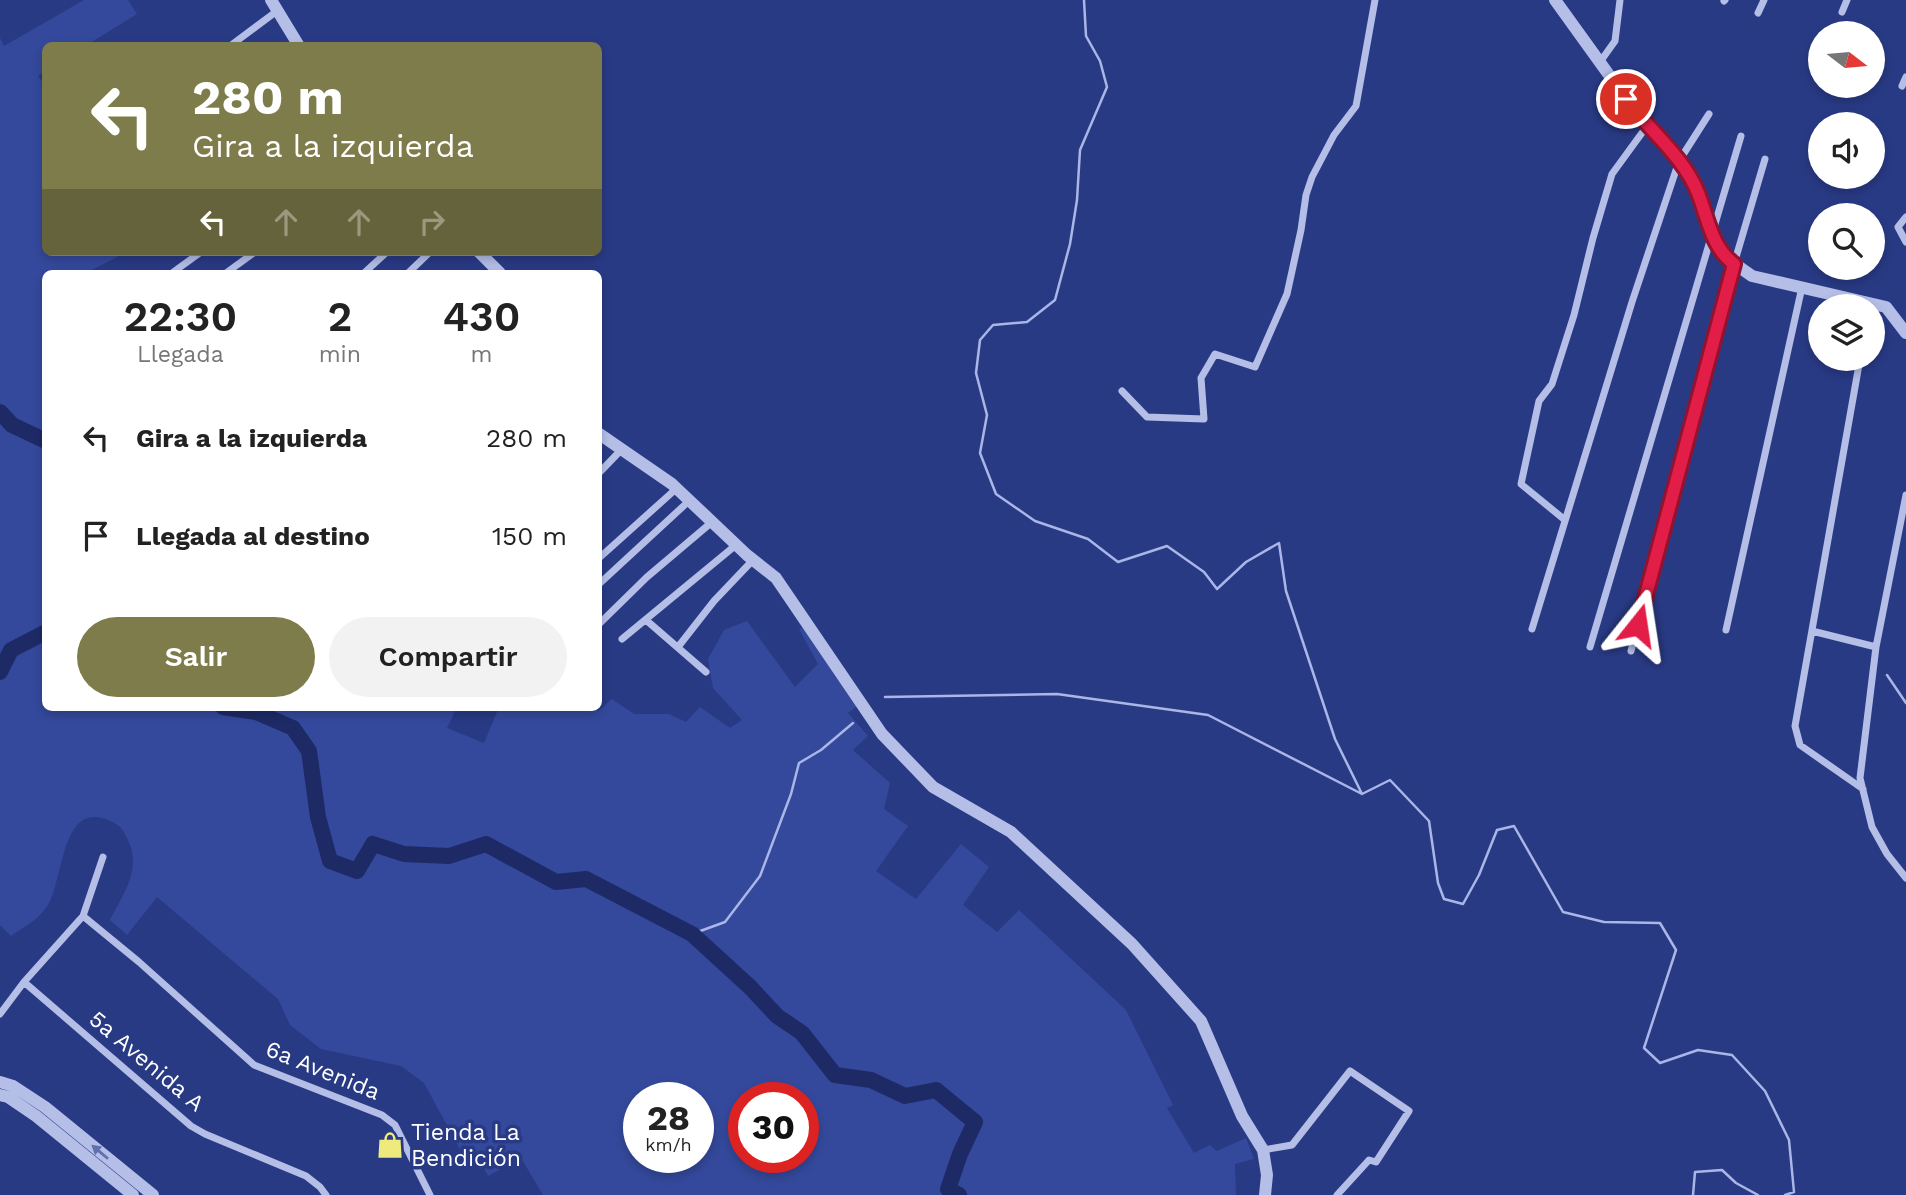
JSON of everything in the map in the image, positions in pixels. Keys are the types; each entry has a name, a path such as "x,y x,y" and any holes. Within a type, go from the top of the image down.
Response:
{"street":[{"path":"1122,391 1147,417 1204,419 1201,378 1215,354 1255,367 1287,294 1306,195 1312,177 1334,135 1356,106 1375,0"},
{"path":"1555,0 1647,126 1679,161 1698,191 1711,234 1725,257 1752,276 1826,294"},
{"path":"1599,62 1615,41 1620,0"},
{"path":"1758,13 1764,0"},
{"path":"1842,12 1847,0"},
{"path":"234,42 274,6 296,42"},
{"path":"1902,86 1906,77"},
{"path":"1531,629 1632,302 1679,161 1709,114"},
{"path":"1565,520 1521,484 1539,401 1552,384 1556,372 1612,174 1647,126"},
{"path":"1590,647 1741,136"},
{"path":"1631,651 1734,264 1765,159"},
{"path":"1906,216 1898,228 1906,242"},
{"path":"176,270 195,256"},
{"path":"230,270 249,256"},
{"path":"367,270 383,256"},
{"path":"411,270 426,256"},
{"path":"1726,630 1802,288"},
{"path":"1885,307 1906,333"},
{"path":"1858,371 1795,726 1800,745 1863,789"},
{"path":"602,439 622,449 677,488 736,545 776,578 882,734 933,787 1012,832 1132,944 1200,1021 1242,1116 1263,1150 1267,1175 1265,1195"},
{"path":"602,470 622,449"},
{"path":"602,555 677,488"},
{"path":"1906,495 1876,647 1860,778 1872,827 1887,854 1906,878"},
{"path":"602,580 690,500"},
{"path":"602,621 647,577 712,522"},
{"path":"622,639 736,545"},
{"path":"678,648 714,601 753,560"},
{"path":"646,620 706,672"},
{"path":"1812,631 1876,647"},
{"path":"0,1014 24,982 83,916 103,857"},
{"name":"6a Avenida","path":"83,916 139,962 254,1065 382,1115 395,1125 430,1195"},
{"name":"5a Avenida A","path":"24,982 191,1126 306,1177 326,1195"},
{"path":"1263,1150 1292,1145 1350,1071 1409,1111 1376,1162 1369,1160 1337,1195"},
{"path":"0,1082 13,1086 45,1107 153,1195"},
{"path":"0,1095 8,1097 36,1116 133,1195"}],"shaded area":[{"path":"84,0 128,0 137,14 92,42 42,42 42,73 38,76 42,82 42,256 119,256 92,270 42,270 42,711 455,711 447,728 484,743 497,711 602,711 602,708 612,699 634,714 669,714 686,722 700,707 730,728 742,720 713,688 708,659 724,630 747,621 795,687 818,664 799,629 812,623 864,701 848,713 868,736 853,750 890,783 884,809 908,826 876,871 916,899 961,844 989,867 963,905 997,932 1019,910 1126,1010 1173,1105 1167,1108 1194,1153 1210,1145 1217,1151 1246,1138 1254,1159 1235,1164 1236,1195 543,1195 521,1158 488,1176 475,1151 463,1155 424,1083 401,1066 321,1049 290,1025 278,999 157,897 127,935 110,920 129,882 133,862 128,840 116,824 99,817 85,819 68,840 55,888 43,912 11,936 0,925 0,38 4,46"}],"waterway":[{"path":"1084,0 1086,36 1100,61 1107,87 1080,150 1077,200 1070,244 1055,300 1027,322 993,325 980,340 976,373 987,415 980,453 996,494 1035,521 1088,539 1118,562 1167,546 1204,572 1217,589 1246,562 1279,543 1286,591 1335,739 1362,794 1390,780 1429,821 1438,883 1444,899 1463,904 1479,875 1497,830 1514,826 1563,912 1604,922 1660,923 1676,950 1644,1048 1660,1063 1698,1050 1732,1055 1765,1091 1789,1140 1794,1192 1785,1195"},
{"path":"0,412 12,425 42,439"},
{"path":"0,672 11,650 42,634"},
{"path":"1887,675 1906,703"},
{"path":"885,697 1057,694 1208,715 1362,794"},
{"path":"249,711 293,728 309,751 318,817 330,861 357,871 373,844 404,854 449,856 486,844 556,882 586,879 692,934 750,987 777,1016 802,1033 835,1075 871,1080 905,1096 936,1090 975,1122 948,1189 959,1195"},
{"path":"692,934 725,922 760,876 791,794 799,763 821,750 853,723"},
{"path":"1693,1195 1695,1172 1722,1170 1736,1183 1758,1195"}],"place":[{"name":"Tienda La Bendición","path":"390,1145"}],"route":[{"path":"1626,99 1679,161 1698,191 1711,234 1725,257 1734,264 1638,625"}]}
